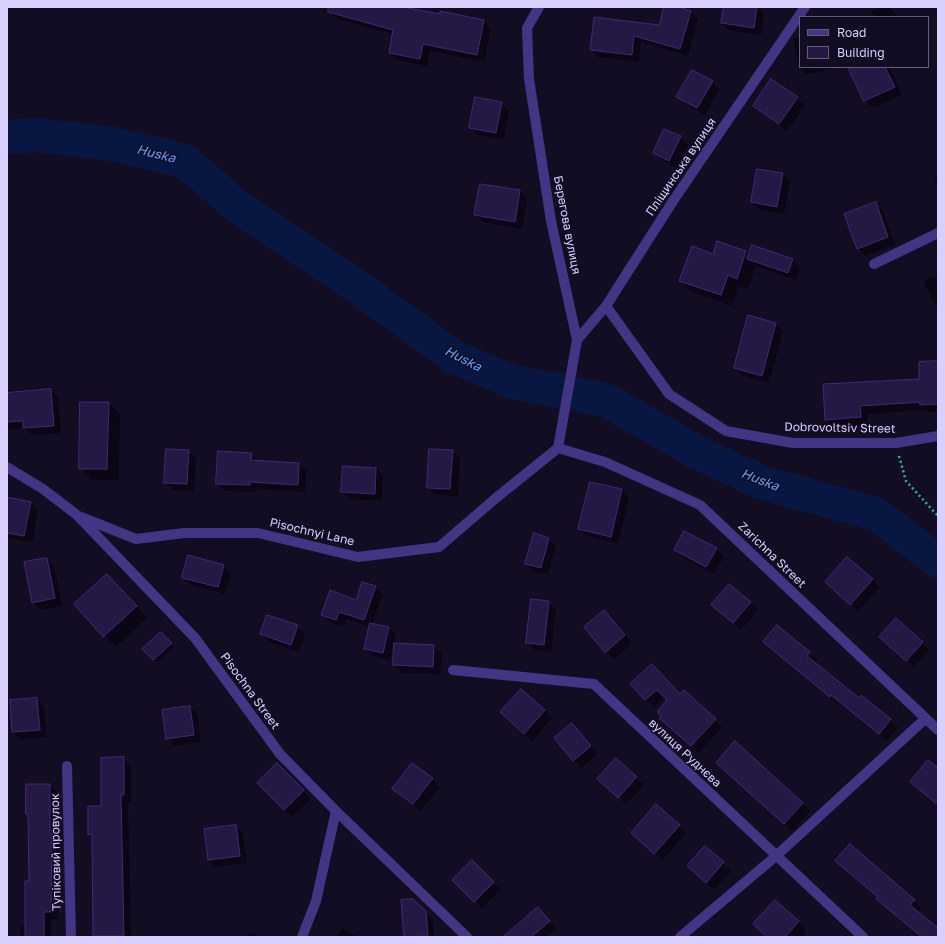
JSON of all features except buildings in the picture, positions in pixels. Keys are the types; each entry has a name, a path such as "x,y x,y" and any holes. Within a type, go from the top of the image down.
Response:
{"street":[{"name":"Берегова вулиця","path":"539,7 527,28 529,79 552,221 577,340 558,448"},
{"name":"Пліщинська вулиця","path":"577,340 606,306 673,201 805,7"},
{"path":"874,264 938,233"},
{"name":"Dobrovoltsiv Street","path":"606,306 669,394 726,431 793,443 896,443 938,436"},
{"name":"Pisochnyi Lane","path":"77,515 136,539 184,533 258,533 358,556 439,548 496,498 558,448"},
{"name":"Zarichna Street","path":"558,448 605,462 700,505 938,730"},
{"name":"Pisochna Street","path":"7,467 43,489 77,515 195,638 280,754 336,811 467,937"},
{"name":"вулиця Руднєва","path":"453,670 594,684 863,937"},
{"path":"680,937 776,856 925,719"},
{"name":"Тупіковий провулок","path":"67,766 71,937"},
{"path":"302,937 316,901 336,811"}],"path":[{"path":"896,443 906,481 938,516"}],"waterway":[{"name":"Huska","path":"7,137 36,135 113,144 185,161 238,207 358,287 454,357 513,382 606,400 698,453 763,483 876,514 938,561"}]}
